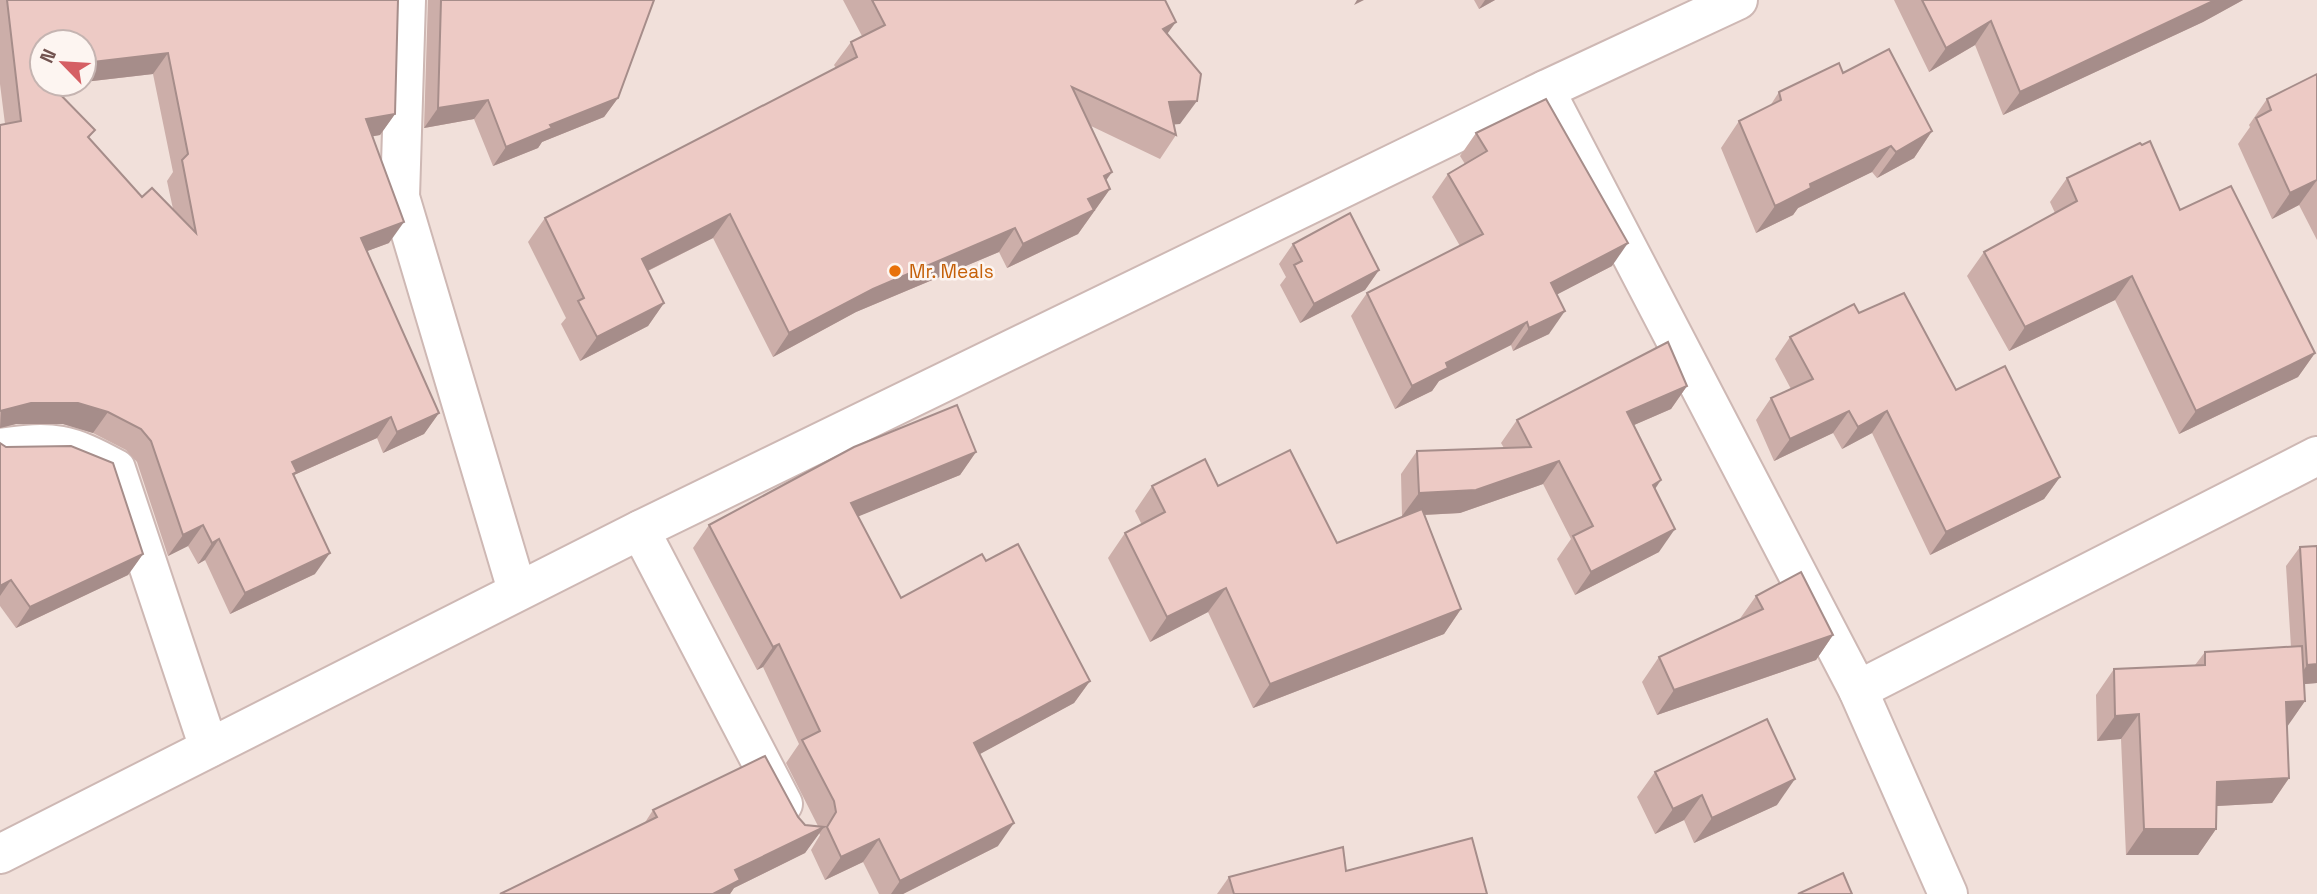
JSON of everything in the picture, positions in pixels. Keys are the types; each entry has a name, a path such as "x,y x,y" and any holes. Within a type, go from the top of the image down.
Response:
{"street":[{"path":"406,0 400,197 517,590"},
{"path":"0,854 517,590 1545,90 1676,13 1738,0"},
{"path":"1545,90 1858,690 1948,894"},
{"path":"0,448 43,442 81,449 116,468 209,748"},
{"path":"1858,690 2317,456"},
{"path":"640,530 798,834"}],"shaded area":[{"path":"0,0 2317,0 2317,894 0,894"}],"building":[{"path":"7,0 398,0 395,114 366,119 404,222 361,238 439,413 397,432 391,417 292,462 297,472 293,474 330,553 245,593 219,539 212,543 203,525 183,535 151,441 141,429 108,412 78,403 31,403 0,411 0,125 21,121","holes":["28,28 98,28 98,61 168,53 188,154 182,160 196,233 152,188 142,197 88,137 95,130 64,98 28,98"]},
{"path":"441,0 654,0 618,98 550,125 552,128 506,147 488,100 438,108"},
{"path":"872,0 1165,0 1176,22 1163,29 1201,74 1197,101 1169,102 1176,135 1072,87 1112,172 1104,176 1110,189 1088,199 1094,210 1023,244 1015,228 873,289 789,333 730,214 642,259 664,303 597,337 578,301 584,298 545,218 857,57 851,42 885,25"},
{"path":"1922,0 2215,0 2020,92 1991,21 1946,48"},
{"path":"1889,49 1932,131 1896,152 1891,146 1810,184 1811,188 1775,206 1739,121 1781,100 1779,92 1839,63 1843,73"},
{"path":"2317,74 2317,180 2290,193 2256,118 2271,110 2267,99"},
{"path":"1546,99 1628,243 1551,283 1565,311 1529,328 1527,322 1446,363 1448,368 1412,386 1367,293 1483,234 1448,174 1487,151 1476,133"},
{"path":"2150,141 2180,210 2231,186 2315,353 2196,411 2132,276 2025,327 1984,252 2077,201 2067,178 2140,143 2142,145"},
{"path":"1350,213 1379,270 1314,304 1294,265 1302,261 1293,244"},
{"path":"1904,293 1956,390 2005,366 2060,477 1946,532 1887,411 1858,427 1849,411 1790,439 1771,398 1813,379 1790,337 1854,304 1859,313"},
{"path":"1668,342 1687,386 1627,412 1661,480 1653,485 1675,529 1591,572 1573,536 1593,526 1559,461 1476,490 1419,493 1417,451 1531,447 1517,420"},
{"path":"957,405 976,452 851,503 901,598 982,554 986,561 1018,544 1090,681 974,743 1014,823 900,881 879,839 841,857 827,827 836,812 834,801 802,740 820,731 779,644 773,647 709,525 854,447"},
{"path":"0,443 6,447 71,446 113,463 143,554 30,607 11,580 0,586"},
{"path":"1290,450 1337,543 1422,509 1461,609 1270,684 1226,588 1167,617 1125,533 1165,512 1152,486 1205,459 1218,486"},
{"path":"2317,546 2317,664 2307,665 2300,547"},
{"path":"1801,572 1833,635 1674,690 1659,657 1763,609 1756,596"},
{"path":"2302,646 2305,701 2286,702 2289,778 2217,782 2216,829 2144,829 2139,714 2115,716 2114,669 2205,665 2205,652"},
{"path":"1767,719 1795,779 1712,818 1702,795 1673,809 1655,772"},
{"path":"765,756 798,817 805,825 824,827 735,870 740,880 713,894 500,894 657,817 653,810"},
{"path":"1472,838 1487,894 1234,894 1229,877 1343,847 1346,871"},
{"path":"1843,873 1852,894 1798,894"}],"place":[{"name":"Mr. Meals","path":"895,271"}]}
